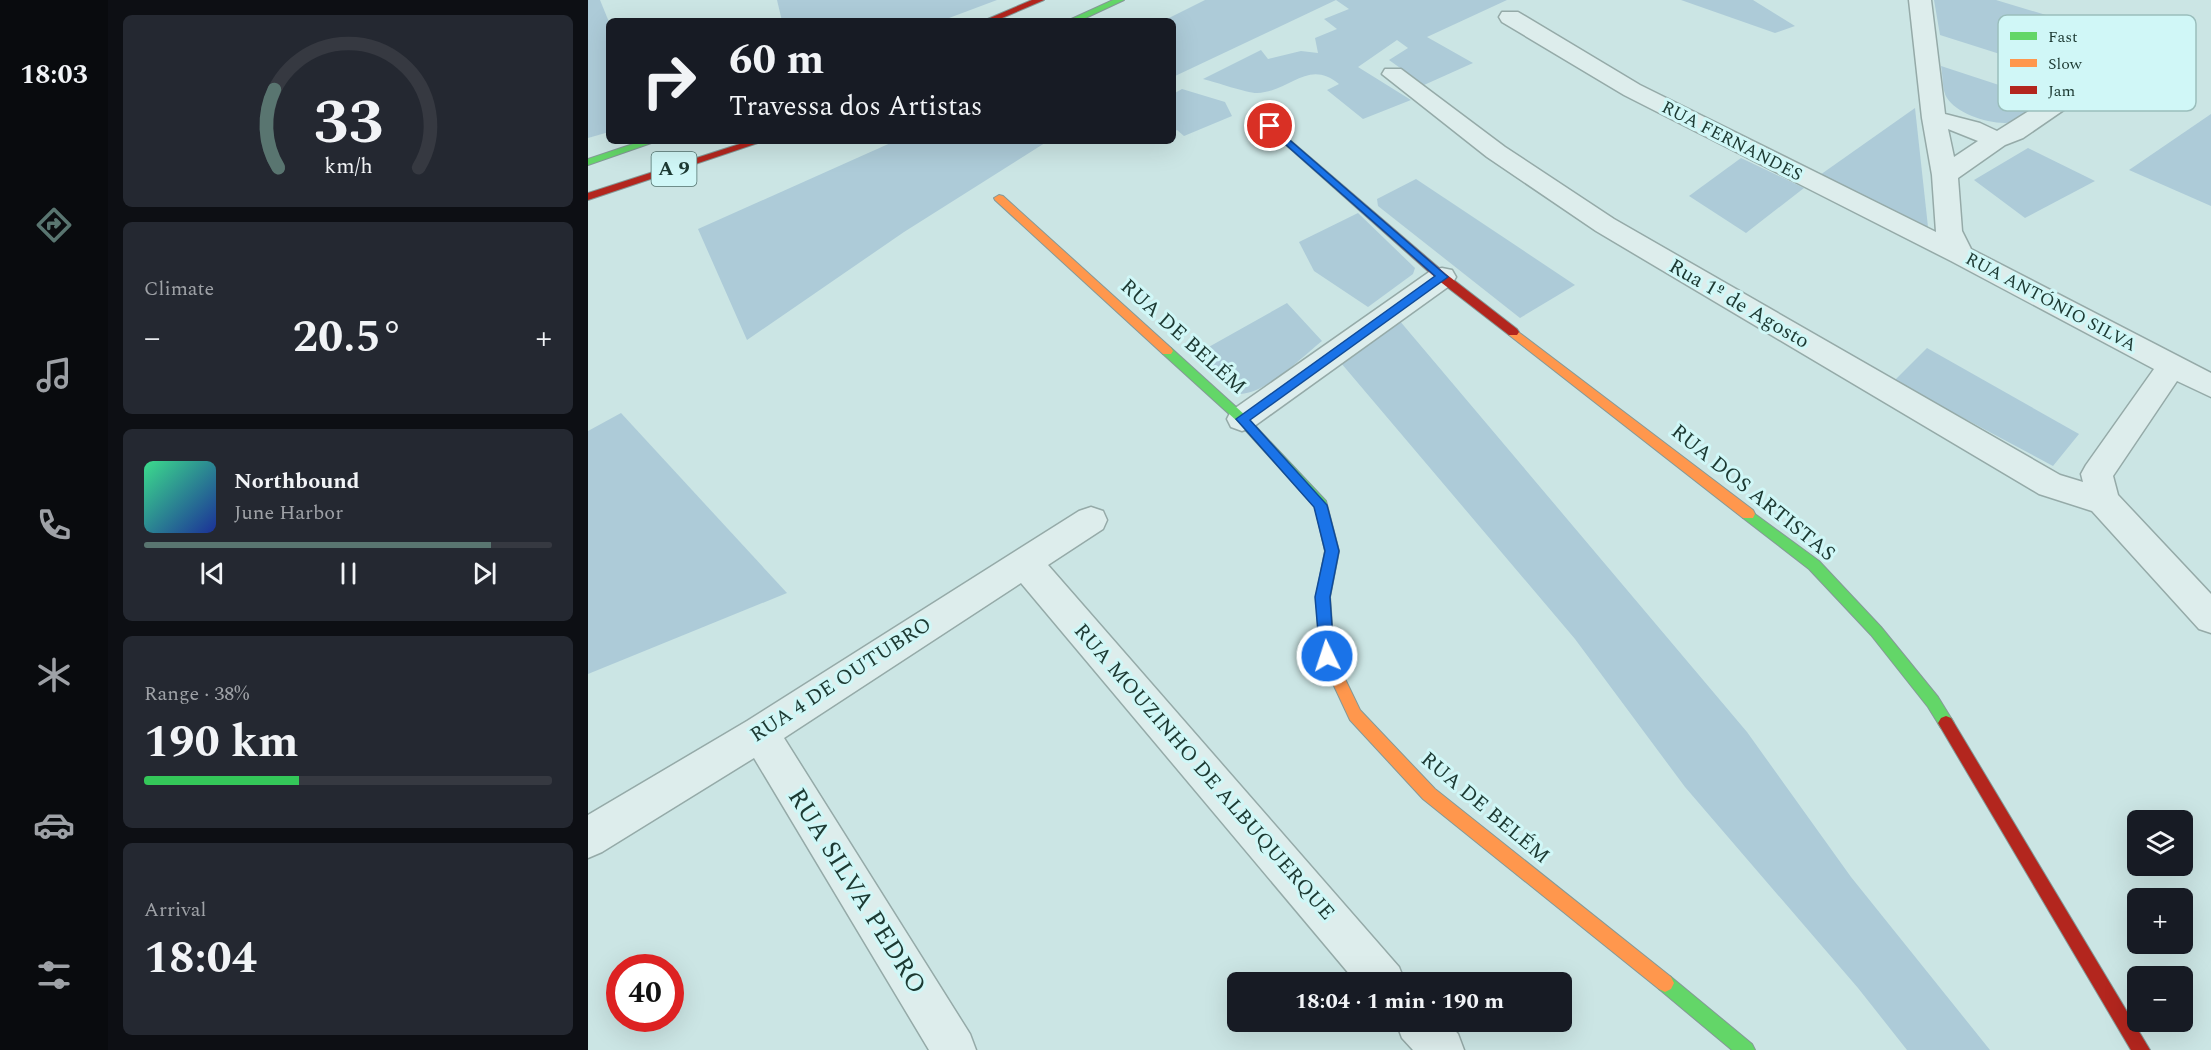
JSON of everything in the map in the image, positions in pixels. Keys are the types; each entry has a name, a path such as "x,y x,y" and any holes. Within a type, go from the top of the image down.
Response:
{"main road":[{"path":"995,18 1040,0"},
{"path":"1078,18 1120,0"},
{"name":"RUA DOS ARTISTAS","path":"1270,126 1442,277 1814,565 1876,631 1933,702 2141,1050"},
{"name":"A 9","path":"588,162 643,144"},
{"name":"A 9","path":"588,197 750,144"},
{"name":"RUA DE BELÉM","path":"999,198 1242,419 1321,505 1332,551 1323,597 1327,656 1355,715 1429,794 1746,1050"}],"street":[{"name":"RUA ANTÓNIO SILVA","path":"1920,0 1934,118 1945,175 1949,231 1961,255 2211,386"},
{"name":"RUA FERNANDES","path":"1510,17 1632,90 1894,224 1961,255"},
{"name":"Rua 1º de Agosto","path":"1394,74 1496,152 1605,225 2050,485 2103,501"},
{"path":"1945,175 1996,140 2014,133 2048,111"},
{"path":"1934,118 1971,128 1996,140"},
{"path":"1242,419 1442,277"},
{"path":"2172,366 2097,474 2103,501 2211,618"},
{"name":"RUA 4 DE OUTUBRO","path":"588,838 760,733 1092,520"},
{"name":"RUA MOUZINHO DE ALBUQUERQUE","path":"1024,562 1375,972"},
{"name":"RUA SILVA PEDRO","path":"760,733 954,1050"},
{"path":"1427,1032 1442,1050"}],"shaded area":[{"path":"588,0 600,0 607,18 606,133 588,138"},
{"path":"777,0 997,0 949,18 781,18"},
{"path":"1205,0 1336,0 1176,76 1176,18 1169,18"},
{"path":"1336,0 1507,0 1427,37 1473,63 1424,85 1389,60 1408,48 1397,40 1358,67 1411,100 1363,119 1327,90 1339,84 1318,74 1308,75 1279,88 1257,93 1203,79 1261,50 1268,59 1301,51 1318,53 1315,38 1337,29 1324,19 1349,9"},
{"path":"1681,0 1753,0 1795,26 1775,33"},
{"path":"1934,0 1996,0 2046,15 1998,15 1998,53 1940,35"},
{"path":"1941,66 1998,85 1998,111 2034,111 2020,120 1992,122 1961,110 1947,98 1943,87"},
{"path":"1182,89 1225,102 1232,116 1184,136 1176,130 1176,92"},
{"path":"1915,108 1928,227 1820,175"},
{"path":"2211,114 2211,206 2129,170"},
{"path":"888,144 1043,144 904,232 747,340 698,229"},
{"path":"2028,148 2095,181 2025,218 1974,180"},
{"path":"1741,158 1804,188 1746,233 1689,196"},
{"path":"1416,179 1575,285 1520,318 1378,206 1377,199"},
{"path":"1358,213 1415,268 1413,274 1368,307 1314,271 1299,242"},
{"path":"1287,303 1322,341 1292,367 1266,385 1242,394 1232,392 1219,380 1198,353"},
{"path":"1399,320 1747,732 1851,877 1990,1050 1907,1050 1858,988 1685,787 1575,639 1341,363"},
{"path":"1927,348 2079,434 2053,466 1894,381"},
{"path":"621,413 787,593 588,674 588,431"}],"traffic: fast":[{"path":"1078,18 1120,0"},
{"path":"588,162 643,144"},
{"path":"1167,351 1242,419 1321,505 1332,551 1323,597 1326,638"},
{"path":"1748,514 1814,565 1876,631 1933,702 1946,723"},
{"path":"1665,983 1746,1050"}],"traffic: slow":[{"path":"999,198 1167,351"},
{"path":"1513,332 1748,514"},
{"path":"1326,638 1327,656 1355,715 1429,794 1665,983"}],"traffic: jam":[{"path":"995,18 1040,0"},
{"path":"1270,126 1442,277 1513,332"},
{"path":"588,197 750,144"},
{"path":"1946,723 2141,1050"}],"route":[{"path":"1270,126 1442,277 1358,339 1242,419 1321,505 1332,551 1323,597 1327,656"}]}
